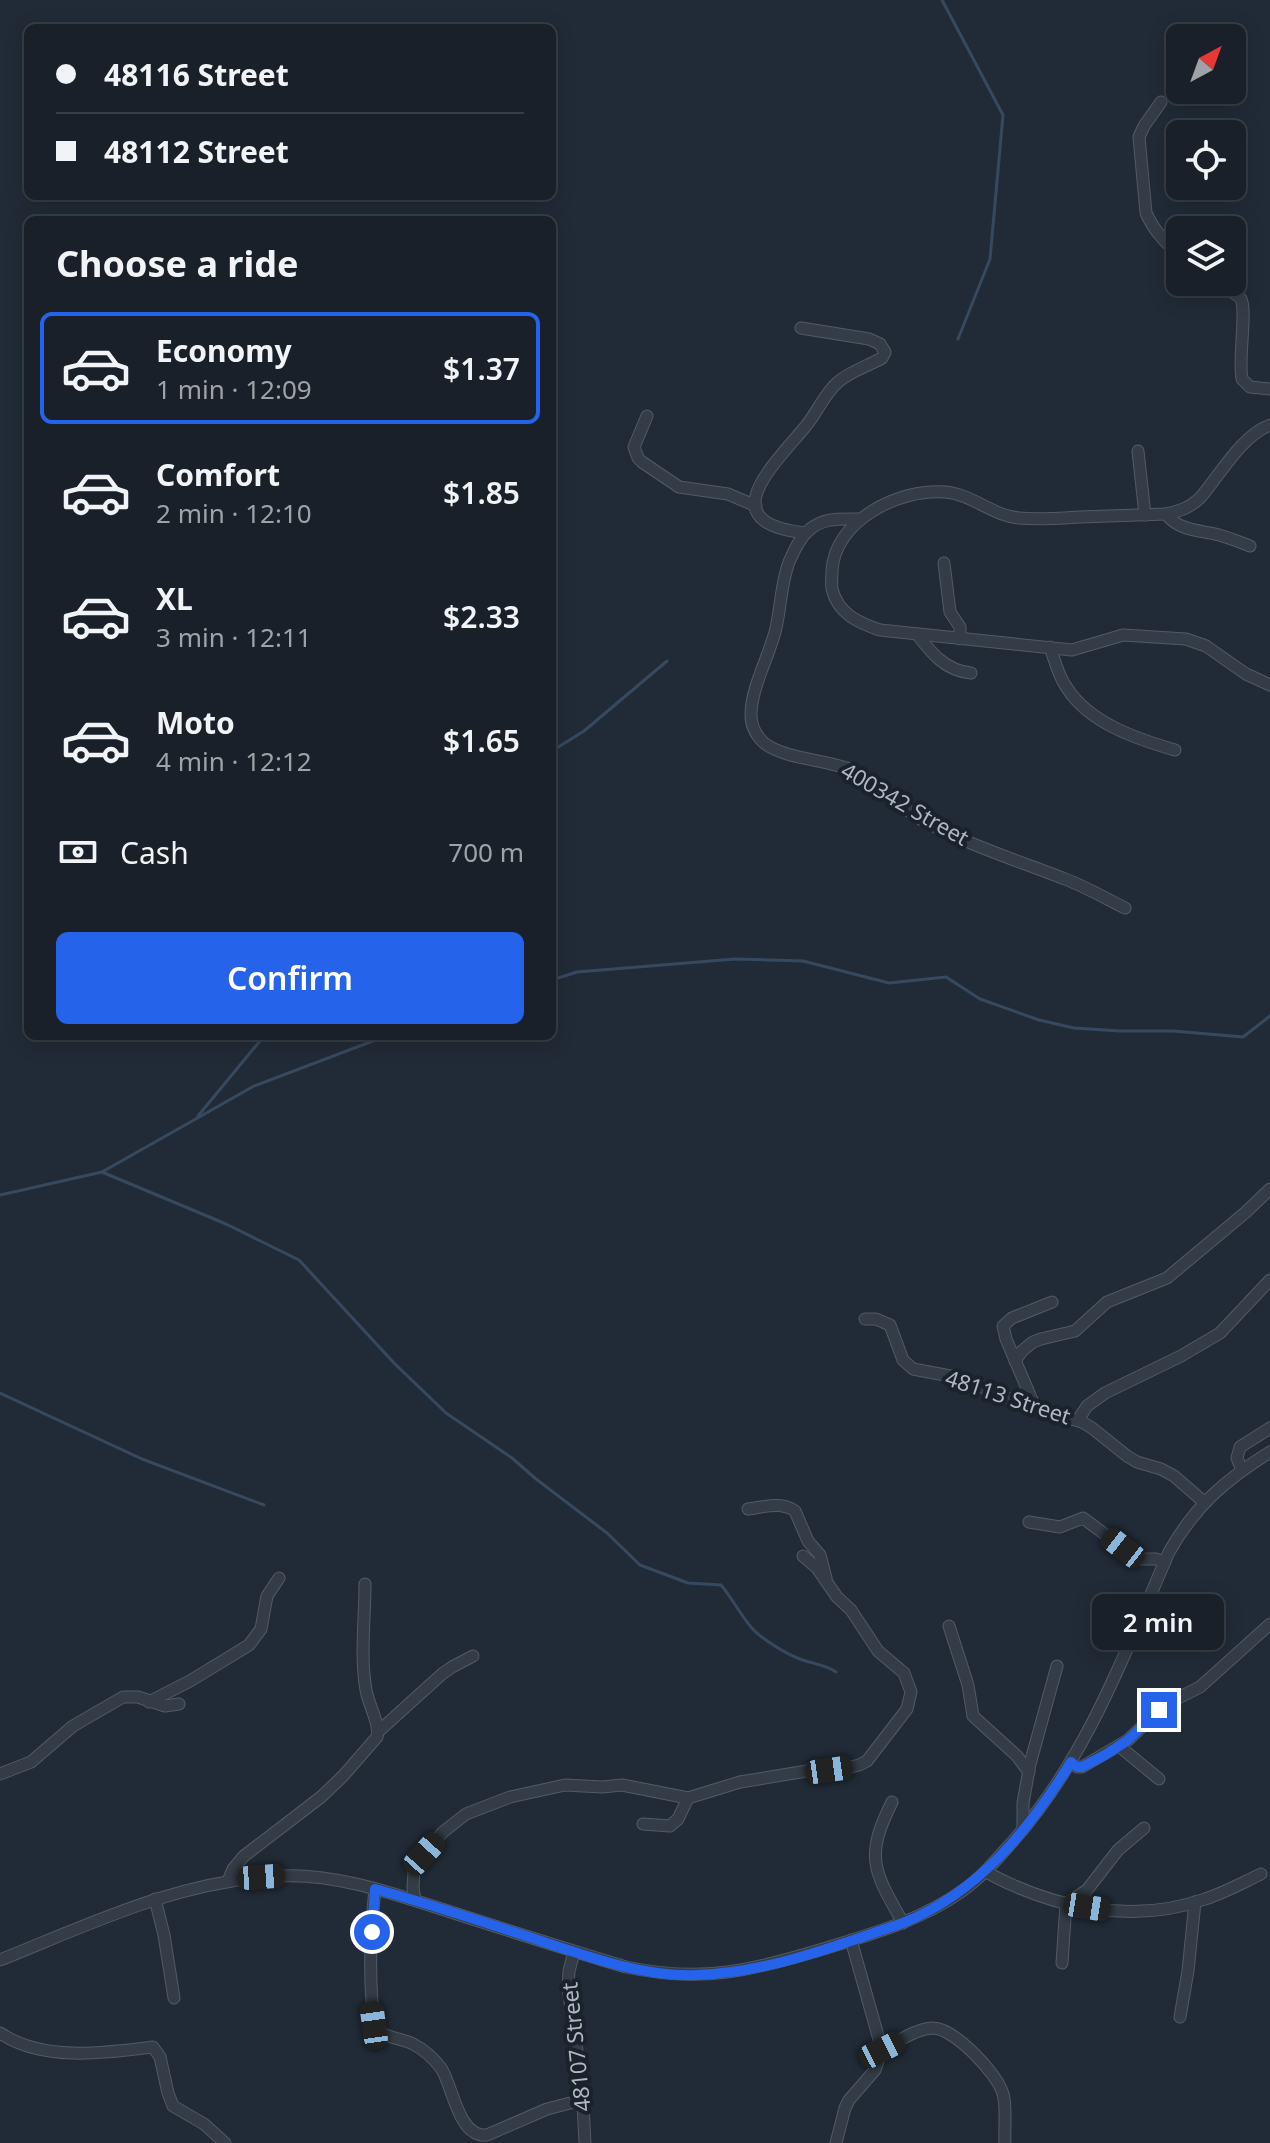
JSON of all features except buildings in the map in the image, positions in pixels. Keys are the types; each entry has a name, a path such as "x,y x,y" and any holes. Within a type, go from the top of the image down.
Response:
{"street":[{"path":"1161,102 1139,137 1146,213 1166,241"},
{"path":"1239,296 1243,316 1240,340 1242,379 1250,387 1270,389"},
{"path":"801,328 869,339 880,344 885,352 845,377 830,391 812,420 761,482 754,499 756,506 770,524 806,533 829,520 859,519"},
{"path":"647,416 634,447 642,462 679,487 728,494 756,506"},
{"path":"1270,425 1247,441 1193,504 1178,512 1018,518 943,491 899,499 859,519 843,536 833,557 832,589 842,611 861,624 880,630 1072,650 1123,635 1186,639 1206,646 1246,674 1270,685"},
{"path":"1138,451 1145,515"},
{"path":"1166,514 1172,522 1185,528 1217,534 1250,546"},
{"name":"400342 Street","path":"806,533 796,547 785,576 776,626 754,696 752,726 764,743 857,772 919,818 990,851 1068,880 1125,908"},
{"path":"944,563 950,612 960,627 960,639"},
{"path":"917,634 927,649 946,665 971,673"},
{"path":"1050,647 1065,686 1097,717 1122,732 1175,750"},
{"path":"1015,1361 1033,1342 1075,1331 1107,1302 1167,1278 1270,1189"},
{"path":"1078,1420 1094,1400 1220,1333 1270,1280"},
{"path":"1035,1407 1003,1326 1012,1318 1052,1302"},
{"name":"48113 Street","path":"865,1319 876,1319 890,1325 903,1360 913,1369 961,1378 1010,1399 1078,1420 1137,1462 1174,1476 1204,1502"},
{"path":"1242,1470 1237,1458 1240,1447 1270,1428"},
{"path":"0,1960 193,1887 281,1876 300,1876 375,1889 574,1952 652,1972 694,1976 761,1966 903,1923 943,1904 986,1872 1045,1802 1071,1762 1112,1684 1178,1537 1204,1502 1242,1470 1270,1452"},
{"path":"748,1509 780,1505 792,1508 808,1541 820,1555 826,1581"},
{"path":"1029,1522 1060,1527 1083,1518 1138,1559 1165,1562"},
{"path":"415,1900 414,1870 453,1822 510,1797 565,1785 632,1786 688,1798 740,1782 859,1765 873,1755 907,1709 911,1692 909,1683 904,1673 871,1643 851,1610 837,1597 817,1568 803,1556"},
{"path":"149,1702 249,1645 261,1629 267,1596 279,1578"},
{"path":"365,1584 363,1671 370,1707 379,1731"},
{"path":"1071,1762 1082,1767 1119,1746 1166,1704 1200,1687 1270,1624"},
{"path":"949,1626 968,1685 973,1716 1017,1756 1029,1772"},
{"path":"1253,1638 1270,1635"},
{"path":"228,1881 244,1856 332,1787 372,1744 379,1731 442,1674 473,1656"},
{"path":"1023,1830 1023,1803 1035,1742 1057,1666"},
{"path":"0,1774 31,1762 73,1726 123,1697 165,1706 179,1704"},
{"path":"1119,1746 1159,1779"},
{"path":"643,1824 670,1826 678,1819 688,1798"},
{"path":"892,1802 877,1835 874,1859 903,1923"},
{"path":"1066,1904 1087,1890 1118,1850 1144,1828"},
{"path":"986,1872 1022,1890 1066,1904 1137,1913 1195,1902 1261,1874"},
{"path":"375,1889 370,1973 374,2025 383,2033 419,2047 439,2066 466,2125 481,2136 487,2135 547,2109 582,2100"},
{"path":"155,1899 174,1998"},
{"path":"1180,2017 1195,1902"},
{"path":"1062,1963 1066,1904"},
{"path":"836,2143 845,2108 875,2070 882,2050 851,1940"},
{"name":"48107 Street","path":"574,1952 568,1988 585,2143"},
{"path":"882,2050 912,2034 932,2028 946,2032 971,2050 1003,2093 1005,2143"},
{"path":"0,2033 34,2048 79,2053 153,2047 160,2057 173,2106 204,2124 225,2143"}],"waterway":[{"path":"942,0 1003,115 990,259 958,339"},
{"path":"556,748 584,731 667,661"},
{"path":"556,979 577,972 735,959 803,961 889,983 946,977 980,999 1039,1020 1074,1028 1243,1037 1270,1016"},
{"path":"198,1116 261,1040"},
{"path":"0,1195 102,1172 254,1086 375,1040"},
{"path":"102,1172 226,1224 299,1260 394,1363 446,1413 512,1458 607,1533 640,1565 688,1583 721,1585 760,1636 794,1657 836,1672"},
{"path":"0,1393 142,1459 264,1505"}],"route":[{"path":"372,1932 375,1889 574,1952 652,1972 694,1976 788,1960 903,1923 943,1904 986,1872 1045,1802 1071,1762 1082,1767 1105,1755 1128,1740 1159,1710"}]}
